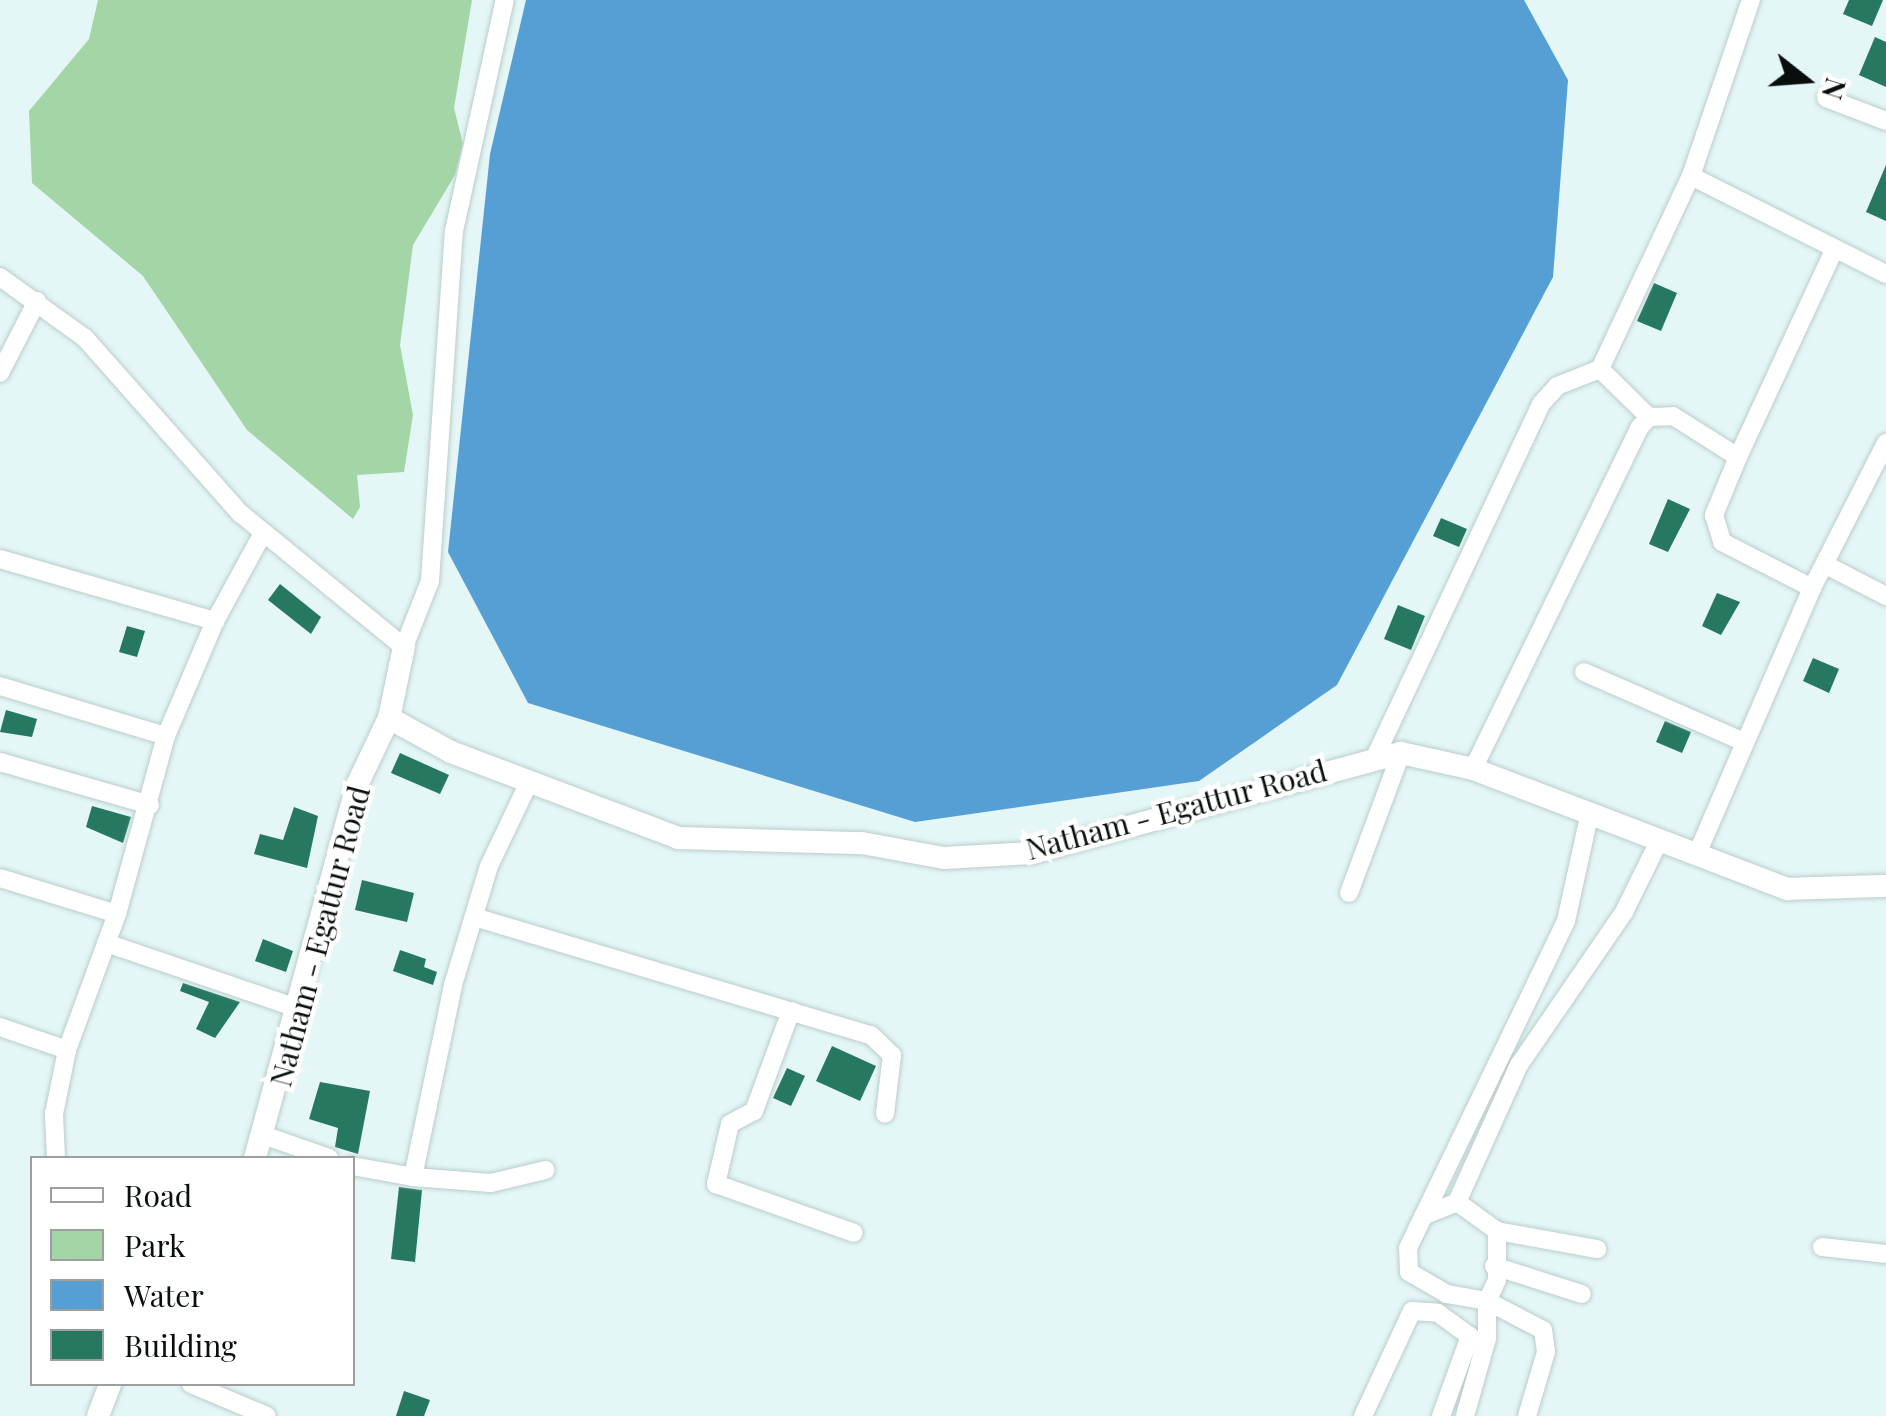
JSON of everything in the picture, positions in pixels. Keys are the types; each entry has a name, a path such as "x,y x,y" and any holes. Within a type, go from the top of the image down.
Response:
{"street":[{"path":"389,718 404,646 430,581 454,231 505,0"},
{"path":"1376,755 1541,404 1557,386 1600,369 1691,176 1751,0"},
{"path":"1826,98 1886,122"},
{"path":"1691,176 1833,252 1886,274"},
{"path":"1812,588 1722,542 1714,515 1833,252"},
{"path":"0,277 38,301 110,362 263,533 404,646"},
{"path":"0,373 38,301"},
{"path":"1600,369 1648,417 1673,416 1738,457"},
{"path":"1473,769 1648,417"},
{"path":"1697,854 1742,741 1812,588 1886,443"},
{"path":"56,1156 54,1114 67,1050 117,914 150,806 166,736 215,621 263,533"},
{"path":"0,560 215,621"},
{"path":"1826,565 1886,596"},
{"path":"1584,672 1742,741"},
{"path":"0,686 166,736"},
{"name":"Natham - Egattur Road","path":"257,1156 300,1009 357,784 389,718 529,782 678,838 862,843 986,858 1206,808 1376,755 1401,753 1473,769 1788,889 1886,886"},
{"path":"1349,894 1401,753"},
{"path":"0,762 150,806"},
{"path":"413,1177 474,917 529,782"},
{"path":"1527,1416 1546,1352 1544,1330 1487,1302 1447,1294 1410,1272 1408,1248 1566,921 1590,812"},
{"path":"1423,1216 1457,1202 1518,1064 1624,912 1660,839"},
{"path":"0,878 117,914"},
{"path":"474,917 791,1011 887,1046 893,1083 885,1114"},
{"path":"106,943 300,1009"},
{"path":"791,1011 754,1111 730,1124 716,1184 854,1232"},
{"path":"0,1027 67,1050"},
{"path":"263,1136 323,1156"},
{"path":"355,1167 413,1177 491,1183 544,1170"},
{"path":"1457,1202 1498,1231 1598,1250"},
{"path":"1465,1416 1487,1338 1487,1302 1498,1231"},
{"path":"1822,1247 1886,1254"},
{"path":"1494,1266 1582,1294"},
{"path":"1363,1416 1412,1311 1438,1313 1470,1336 1442,1416"},
{"path":"98,1416 109,1386"},
{"path":"194,1386 254,1414"}],"green space":[{"path":"98,0 472,0 454,108 463,144 455,175 413,245 400,345 413,415 404,472 357,475 360,507 353,519 247,430 143,276 32,183 29,111 89,39"}],"water":[{"path":"526,0 1524,0 1568,80 1553,277 1337,685 1199,781 915,822 528,703 448,552 490,154"}],"building":[{"path":"1849,0 1883,0 1872,26 1843,14"},
{"path":"1875,37 1886,42 1886,87 1859,75"},
{"path":"1886,165 1886,221 1866,212"},
{"path":"1654,283 1677,293 1661,331 1637,321"},
{"path":"1668,499 1690,509 1668,552 1649,544"},
{"path":"1441,518 1467,529 1459,547 1433,536"},
{"path":"280,584 321,617 311,634 268,600"},
{"path":"1717,593 1740,602 1721,635 1702,626"},
{"path":"1398,605 1425,616 1411,650 1384,639"},
{"path":"127,626 145,631 137,657 119,652"},
{"path":"1813,658 1839,669 1829,693 1803,681"},
{"path":"6,710 37,719 32,737 0,732"},
{"path":"1665,721 1691,732 1682,753 1656,742"},
{"path":"400,753 449,775 440,794 391,773"},
{"path":"92,806 131,817 123,843 86,827"},
{"path":"294,807 318,816 307,868 254,854 260,834 283,840"},
{"path":"362,880 414,893 407,922 355,910"},
{"path":"263,939 293,951 286,972 255,961"},
{"path":"400,950 426,959 424,967 437,972 433,985 393,971"},
{"path":"183,983 240,1002 215,1038 196,1029 209,1002 180,991"},
{"path":"832,1046 876,1066 860,1101 816,1081"},
{"path":"787,1068 805,1076 791,1106 773,1098"},
{"path":"320,1082 370,1091 358,1154 335,1147 338,1128 309,1119"},
{"path":"399,1187 422,1190 415,1262 391,1259"},
{"path":"404,1391 430,1400 424,1416 396,1416"}]}
